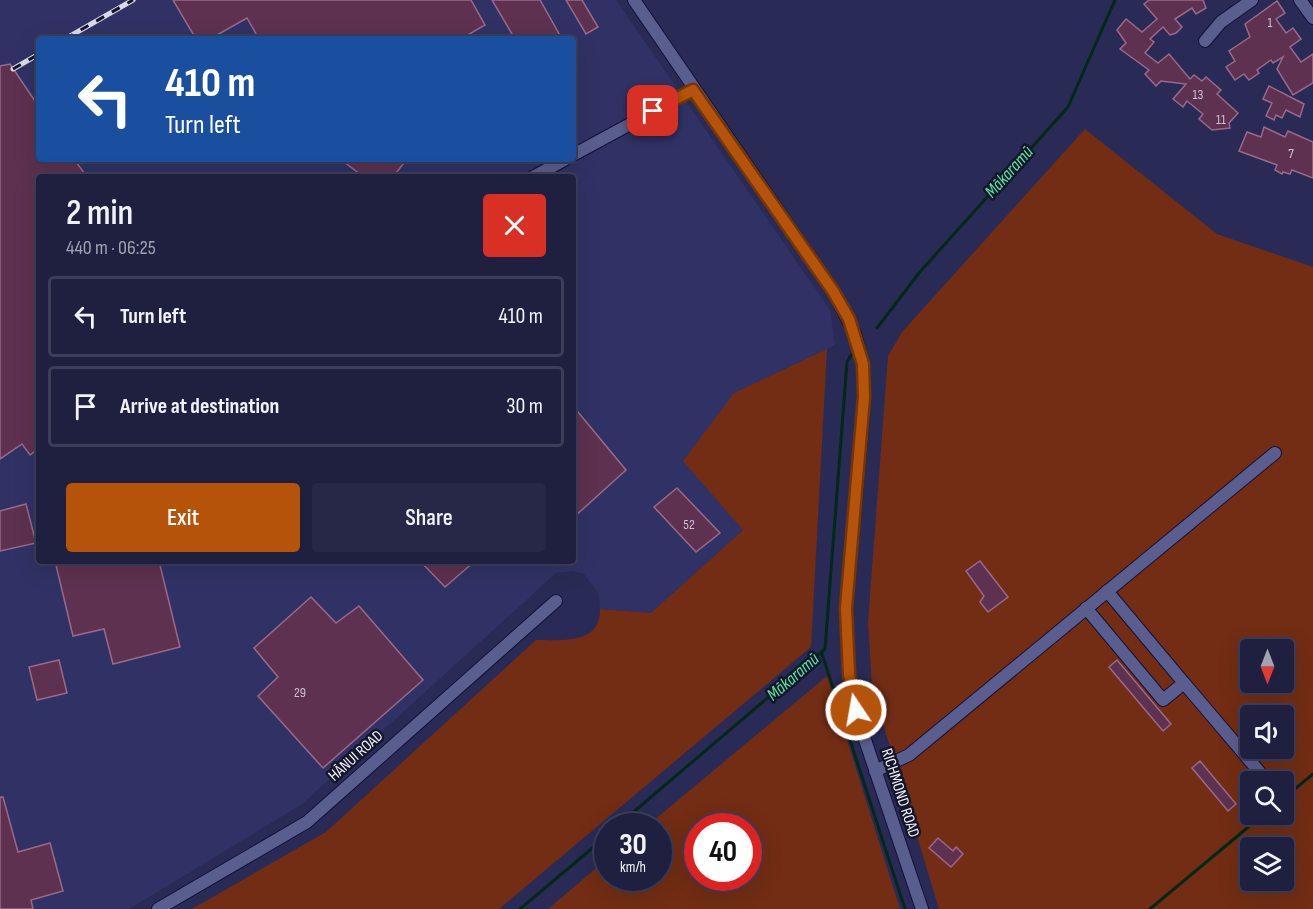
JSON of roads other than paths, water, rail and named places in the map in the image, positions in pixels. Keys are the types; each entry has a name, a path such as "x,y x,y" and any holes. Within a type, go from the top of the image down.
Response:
{"street":[{"name":"RICHMOND ROAD","path":"634,0 693,90 833,291 849,319 860,349 863,364 863,417 846,642 852,695 922,909"},
{"path":"1206,41 1221,22 1252,0"},
{"path":"1300,0 1313,18"},
{"path":"576,153 693,90"},
{"path":"538,174 560,162"},
{"path":"875,771 909,755 1275,453"},
{"path":"1107,591 1259,771"},
{"name":"HĀNUI ROAD","path":"158,909 307,822 556,601"},
{"path":"1086,608 1163,700 1184,683"}],"waterway":[{"name":"Mākaramū","path":"877,328 919,273 1068,107 1115,0"},
{"name":"Mākaramū","path":"632,813 825,649 847,362 851,355"},
{"path":"822,654 905,909"},
{"path":"1294,790 1313,774"},
{"path":"1150,909 1251,825"},
{"name":"Mākaramū","path":"520,909 594,847"}],"railway":[{"path":"70,36 133,0"},
{"path":"13,69 36,56"}]}
